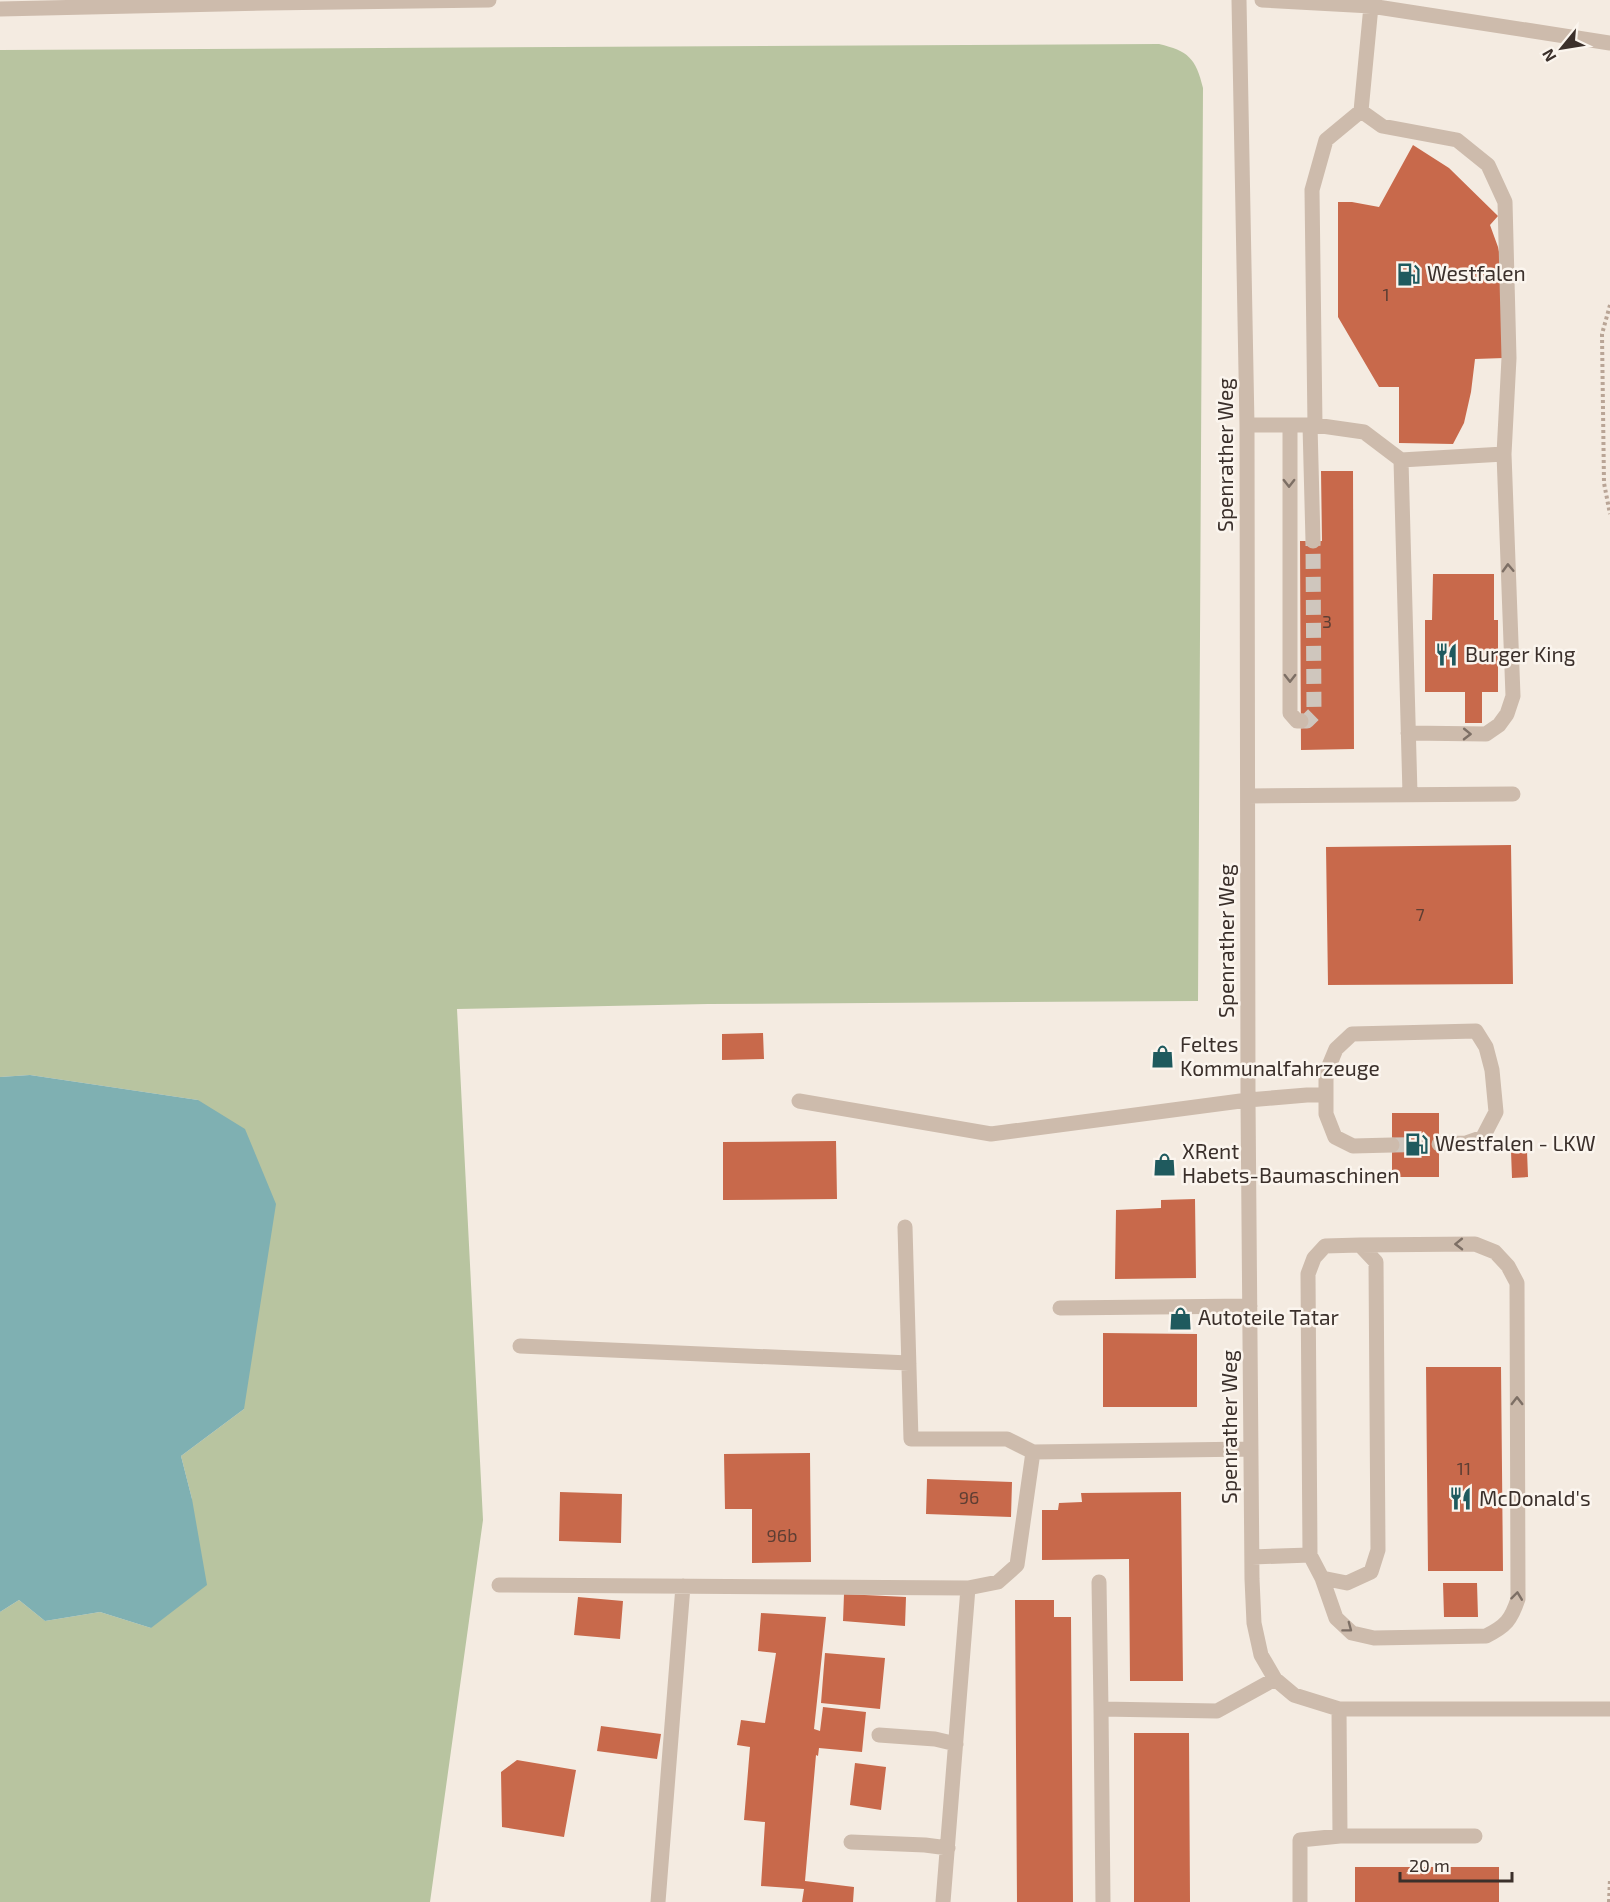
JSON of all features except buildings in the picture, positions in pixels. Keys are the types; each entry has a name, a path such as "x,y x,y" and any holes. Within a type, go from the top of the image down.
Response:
{"street":[{"path":"0,9 91,3 489,0"},
{"name":"Spenrather Weg","path":"1239,0 1247,425 1248,1100 1254,1623 1261,1655 1275,1679 1294,1695 1340,1708 1610,1709"},
{"path":"1262,0 1371,6 1610,43"},
{"path":"1313,541 1311,190 1326,140 1361,111 1371,6"},
{"path":"1361,111 1382,126 1457,140 1488,165 1505,202 1509,358 1504,454 1513,696 1507,714 1486,734 1408,733"},
{"path":"1247,425 1313,425 1364,432 1401,460 1504,454"},
{"path":"1290,425 1290,713 1297,721 1301,721"},
{"path":"1401,460 1410,794"},
{"path":"1248,796 1514,794"},
{"path":"1392,1145 1353,1146 1335,1137 1326,1114 1326,1073 1336,1049 1352,1034 1476,1031 1486,1047 1492,1070 1496,1112 1483,1137 1466,1143 1439,1144"},
{"path":"799,1101 991,1134 1248,1100 1326,1095"},
{"path":"905,1227 910,1439 1007,1439 1033,1452 1251,1449"},
{"path":"1475,1244 1496,1252 1509,1266 1516,1283 1518,1599 1512,1617 1501,1629 1486,1636 1374,1638 1352,1633 1336,1618 1322,1578 1310,1556 1308,1274 1314,1258 1325,1246 1360,1245 1475,1244"},
{"path":"1322,1578 1347,1583 1371,1572 1378,1550 1376,1262 1360,1245"},
{"path":"1060,1308 1250,1306"},
{"path":"520,1346 909,1363"},
{"path":"499,1585 968,1588 998,1582 1017,1565 1033,1452"},
{"path":"1252,1557 1310,1556"},
{"path":"1099,1582 1102,1902"},
{"path":"658,1902 683,1586"},
{"path":"944,1902 968,1588"},
{"path":"1101,1709 1217,1711 1275,1679"},
{"path":"1340,1708 1340,1836"},
{"path":"879,1735 934,1739 956,1744"},
{"path":"1300,1902 1300,1839 1340,1836 1475,1836"},
{"path":"851,1842 948,1848"}],"path":[{"path":"1610,305 1602,334 1604,483 1610,514"},
{"path":"1609,1902 1610,1879"}],"green space":[{"path":"1159,44 1189,57 1197,69 1203,88 1198,1001 708,1004 457,1009 483,1520 430,1902 0,1902 0,1612 19,1600 45,1621 100,1612 151,1628 192,1499 181,1456 244,1409 198,1100 30,1075 0,1077 0,50"}],"water":[{"path":"30,1075 198,1100 245,1129 276,1204 244,1409 181,1456 192,1499 207,1585 151,1628 100,1612 45,1621 19,1600 0,1612 0,1077"}],"tunnel":[{"path":"1301,721 1307,721 1314,714 1313,541"},
{"path":"1392,1145 1439,1144"}],"place":[{"name":"Westfalen","path":"1409,274"},
{"name":"Burger King","path":"1447,655"},
{"name":"Feltes Kommunalfahrzeuge","path":"1162,1057"},
{"name":"Westfalen - LKW","path":"1417,1144"},
{"name":"XRent Habets-Baumaschinen","path":"1164,1164"},
{"name":"Autoteile Tatar","path":"1180,1318"},
{"name":"McDonald's","path":"1461,1499"}]}
